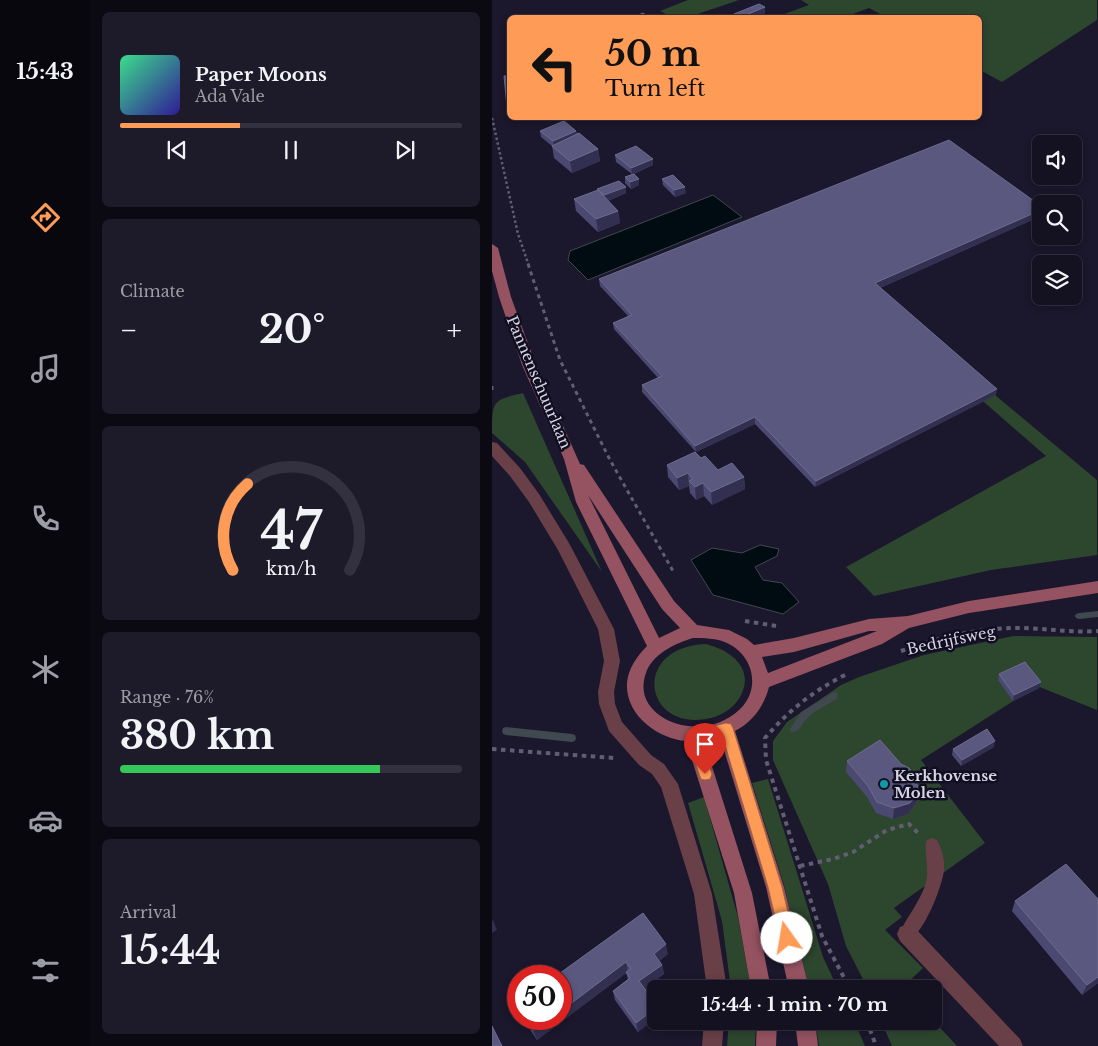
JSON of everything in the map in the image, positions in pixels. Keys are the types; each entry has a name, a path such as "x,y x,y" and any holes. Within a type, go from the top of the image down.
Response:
{"main road":[{"name":"Pannenschuurlaan","path":"492,248 504,297 529,365 571,458 584,502 638,616 656,646"},
{"name":"Pannenschuurlaan","path":"571,458 668,605 693,631"},
{"name":"Bedrijfsweg","path":"751,652 794,645 869,625 908,622 970,607 1098,587"},
{"name":"Bedrijfsweg","path":"761,682 876,639 908,622"},
{"path":"693,631 710,631 726,634 740,642 751,652 757,661 761,682 758,696 751,709 740,720 726,728 710,733 692,735 665,728 645,712 636,690 638,672 647,656 656,646 667,639 693,631"},
{"path":"726,728 775,887 797,980"},
{"path":"692,735 743,893 760,980"},
{"path":"766,1030 766,1046"},
{"path":"806,1030 808,1046"}],"street":[{"path":"492,447 515,472 534,498 564,547 606,629 612,661 606,692 607,704 615,726 645,760 658,769 669,784 703,894 716,980"},
{"path":"907,934 1013,1046"},
{"path":"712,1046 713,1030"}],"lane":[{"path":"907,934 931,894 938,858 932,846"}],"path":[{"path":"492,118 518,234 560,360 610,460 675,575"},
{"path":"492,386 492,394"},
{"name":"Bedrijfsweg","path":"900,651 948,638 1004,628 1071,632 1098,631"},
{"path":"845,980 822,936 768,770 765,738 784,715 814,690 847,674"},
{"path":"492,749 645,760"},
{"path":"800,866 833,859 853,852 887,830 909,824 932,846"},
{"path":"870,1030 876,1046"}],"green space":[{"path":"688,0 739,0 695,15 667,15 660,11"},
{"path":"801,0 1097,0 1097,20 1002,82 982,71 982,15 882,15 869,8 850,15 782,15 809,5"},
{"path":"989,390 1097,480 1097,555 991,570 874,596 846,567 1046,456 977,396"},
{"path":"523,393 602,572 525,462 492,433 492,414 496,404 500,400"},
{"path":"1013,636 1097,637 1097,710 1037,686 921,760 985,843 894,908 902,917 885,930 923,968 910,980 863,980 846,946 828,884 773,760 773,741 787,722 841,685 924,655"},
{"path":"705,644 723,650 738,662 743,669 744,687 737,701 730,709 721,714 706,719 685,719 669,712 659,701 654,687 656,672 665,659 681,649"},
{"path":"768,779 823,957 834,980 806,980 784,885 752,783"},
{"path":"704,797 738,917 749,980 730,980 722,921 688,803"},
{"path":"728,1030 756,1030 755,1046 727,1046"},
{"path":"816,1030 858,1030 865,1046 819,1046"},
{"path":"885,1030 942,1030 957,1046 892,1046"}],"shaded area":[{"path":"713,195 742,217 588,280 568,260 570,251"},
{"path":"760,545 779,549 777,556 755,567 763,580 782,583 799,602 783,614 713,595 691,560 712,548 742,553"}],"building":[{"path":"759,4 765,7 746,15 734,14"},
{"path":"504,76 507,76 507,106"},
{"path":"564,121 576,131 553,141 540,131"},
{"path":"579,133 598,149 570,161 552,146"},
{"path":"949,140 1032,200 1032,214 875,283 997,389 816,481 755,417 695,446 642,385 662,376 613,323 632,315 599,279"},
{"path":"636,146 653,159 631,168 615,155"},
{"path":"634,174 639,179 630,182 625,177"},
{"path":"673,175 685,187 674,190 662,179"},
{"path":"619,181 626,187 604,195 597,189"},
{"path":"598,190 618,211 596,219 574,199"},
{"path":"695,452 701,458 705,456 718,470 732,463 744,477 711,492 703,483 695,487 689,481 693,479 688,473 677,478 667,465"},
{"path":"1025,662 1041,682 1014,695 999,674"},
{"path":"987,729 995,741 962,760 953,749"},
{"name":"Kerkhovense Molen","path":"880,740 901,764 909,768 916,777 918,792 910,803 894,808 877,802 868,786 847,761"},
{"path":"1066,864 1098,899 1098,977 1087,985 1015,901"},
{"path":"643,913 666,944 654,954 662,965 639,981 647,992 647,1015 636,1023 613,991 630,978 626,972 631,969 626,962 572,1003 571,965"},
{"path":"492,1026 502,1046 492,1046"}],"waterway":[{"path":"1079,616 1098,614"},
{"path":"794,729 804,715 834,696"},
{"path":"506,731 572,738"}],"place":[{"name":"Kerkhovense Molen","path":"884,784"}],"route":[{"path":"705,774 692,735 710,733 726,728 775,887 787,938"}]}
